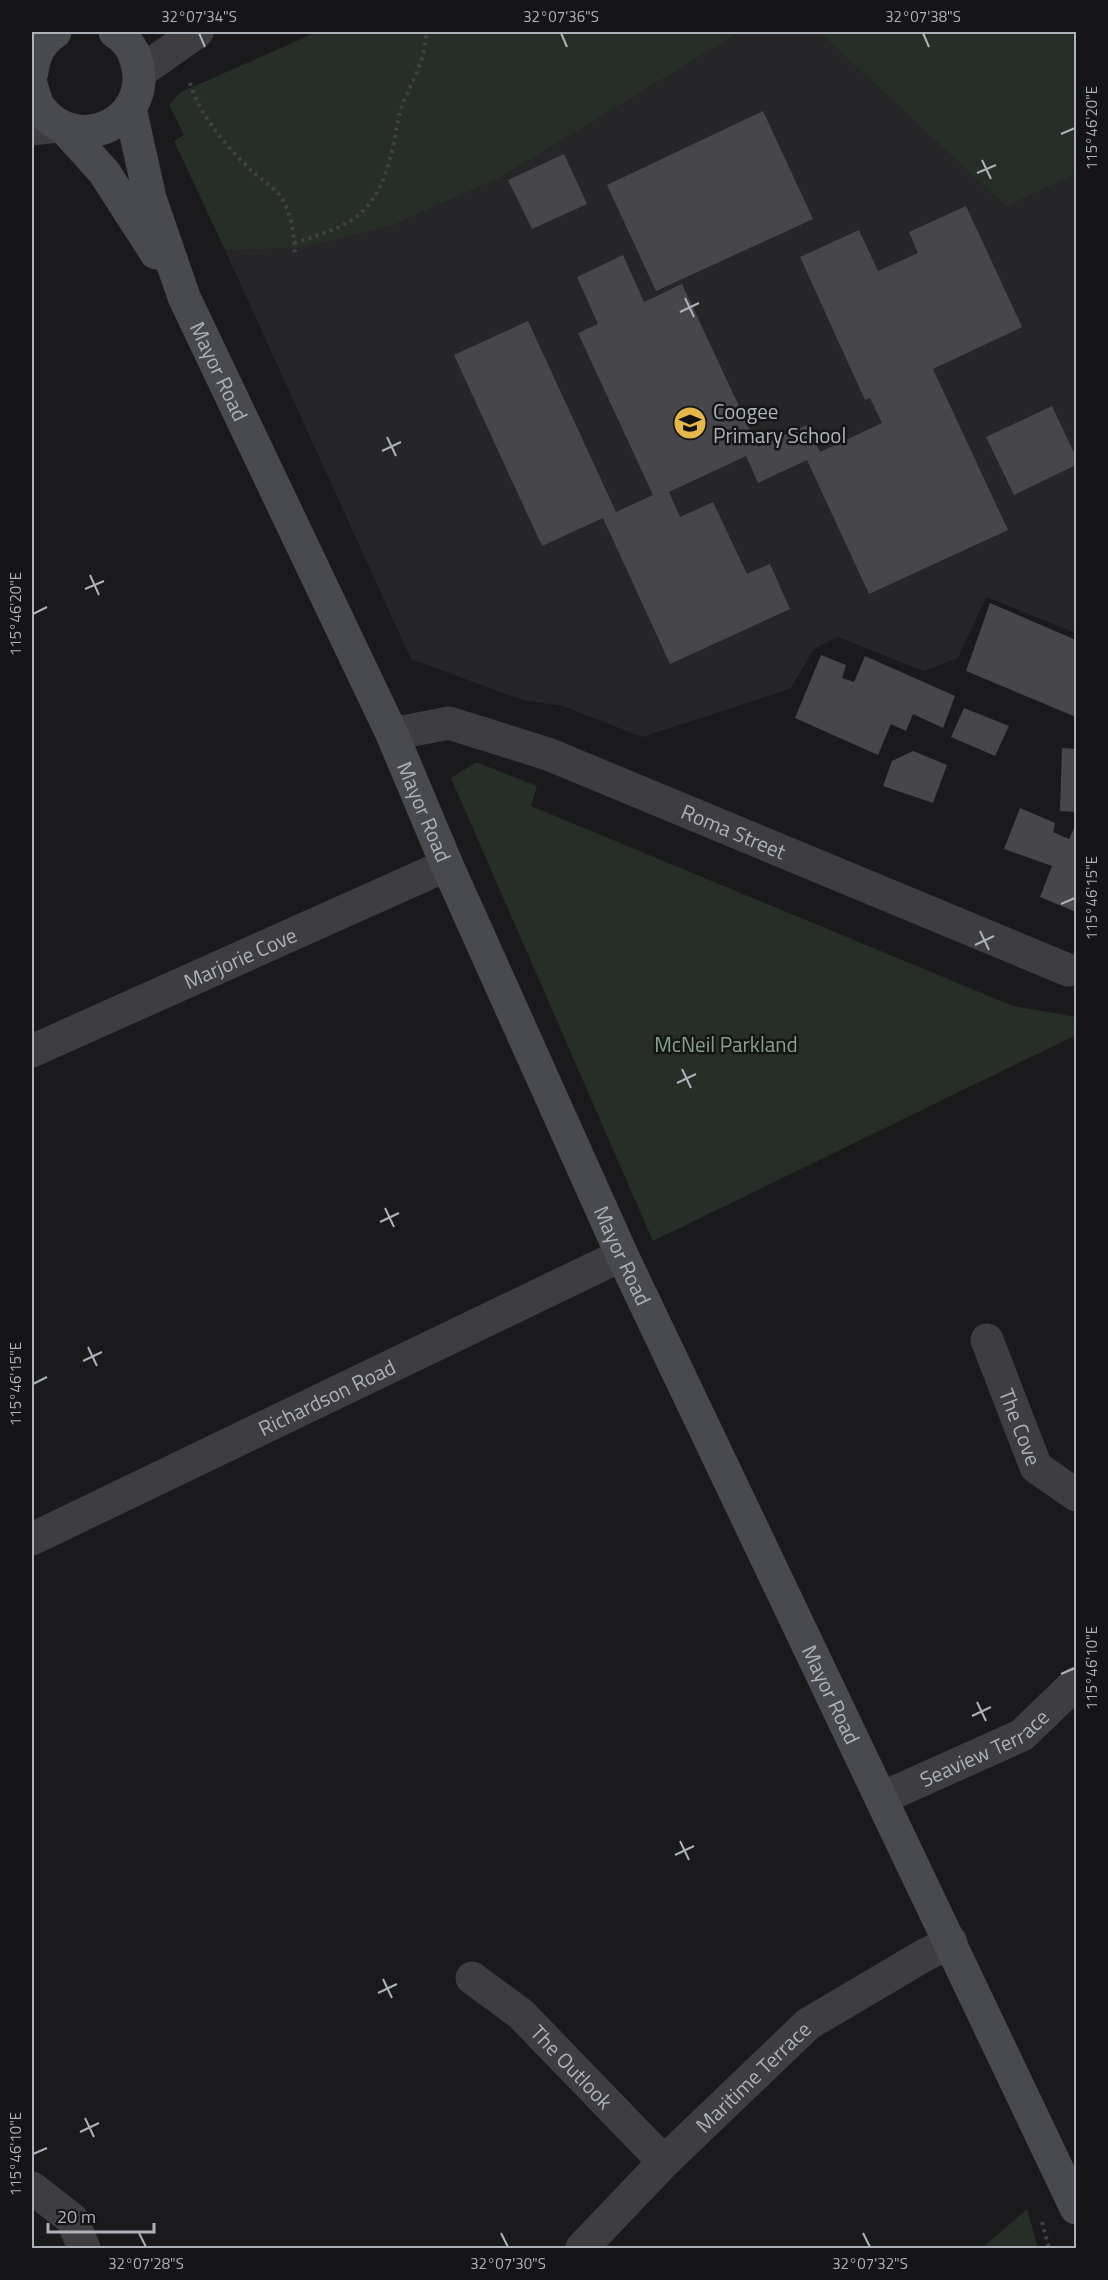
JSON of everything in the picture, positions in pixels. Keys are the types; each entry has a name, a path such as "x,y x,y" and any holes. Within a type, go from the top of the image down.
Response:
{"main road":[{"path":"52,128 89,132 112,125 130,108 140,84 140,72 133,51 122,32"},
{"name":"Mayor Road","path":"36,55 39,108 52,128 104,172 184,297"},
{"name":"Mayor Road","path":"130,108 150,198 184,297 392,734 447,865 622,1255 1077,2208"}],"street":[{"path":"140,72 197,32"},
{"name":"Roma Street","path":"392,734 449,723 548,754 1068,970"},
{"name":"Marjorie Cove","path":"32,1051 447,865"},
{"name":"Richardson Road","path":"32,1539 622,1255"},
{"name":"The Cove","path":"987,1341 1036,1467 1077,1495"},
{"name":"Seaview Terrace","path":"882,1798 1022,1735 1077,1683"},
{"name":"Maritime Terrace","path":"582,2248 664,2162 808,2024 922,1956 951,1942"},
{"name":"The Outlook","path":"472,1978 521,2014 664,2162"},
{"path":"32,2188 72,2219 84,2248"}],"path":[{"path":"294,243 322,234 354,219 369,207 385,179 401,108 427,42 426,32"},
{"path":"190,83 199,106 211,125 283,201 292,222 295,256"}],"shaded area":[{"name":"Coogee Primary School","path":"740,32 819,32 1006,205 1076,174 1076,633 986,597 958,658 923,671 838,637 814,649 790,689 642,737 563,706 522,700 411,659 225,250 301,248 503,176"}],"green space":[{"path":"317,32 740,32 503,176 390,226 301,248 225,250 174,141 184,135 169,105 181,92"},
{"path":"819,32 1076,32 1076,174 1006,206"},
{"name":"McNeil Parkland","path":"476,762 537,786 531,806 1013,1006 1076,1017 1076,1035 653,1241 451,778"},
{"path":"1027,2209 1038,2248 982,2248"}],"building":[{"path":"763,111 813,219 656,291 607,185"},
{"path":"564,154 587,204 532,229 508,180"},
{"path":"966,206 1022,327 933,369 1008,530 869,594 807,460 758,483 746,456 669,492 680,517 713,502 747,574 770,564 790,609 670,664 603,518 542,546 454,355 528,321 616,512 653,495 578,333 598,324 577,277 623,255 644,302 682,284 758,447 807,425 820,452 882,423 870,398 865,400 800,257 859,230 878,271 918,253 909,232"},
{"path":"1052,406 1076,457 1076,465 1014,495 986,437"},
{"path":"990,603 1076,640 1076,717 966,671"},
{"path":"821,655 846,665 842,678 854,682 865,656 955,696 943,728 913,714 906,731 891,724 878,755 795,718"},
{"path":"964,708 1009,726 995,756 951,737"},
{"path":"1062,748 1076,749 1076,812 1060,811"},
{"path":"913,751 947,765 933,803 883,786 892,761"},
{"path":"1020,808 1055,823 1053,832 1069,839 1076,824 1076,912 1040,897 1052,866 1004,849"}],"place":[{"name":"Coogee Primary School","path":"690,423"}]}
